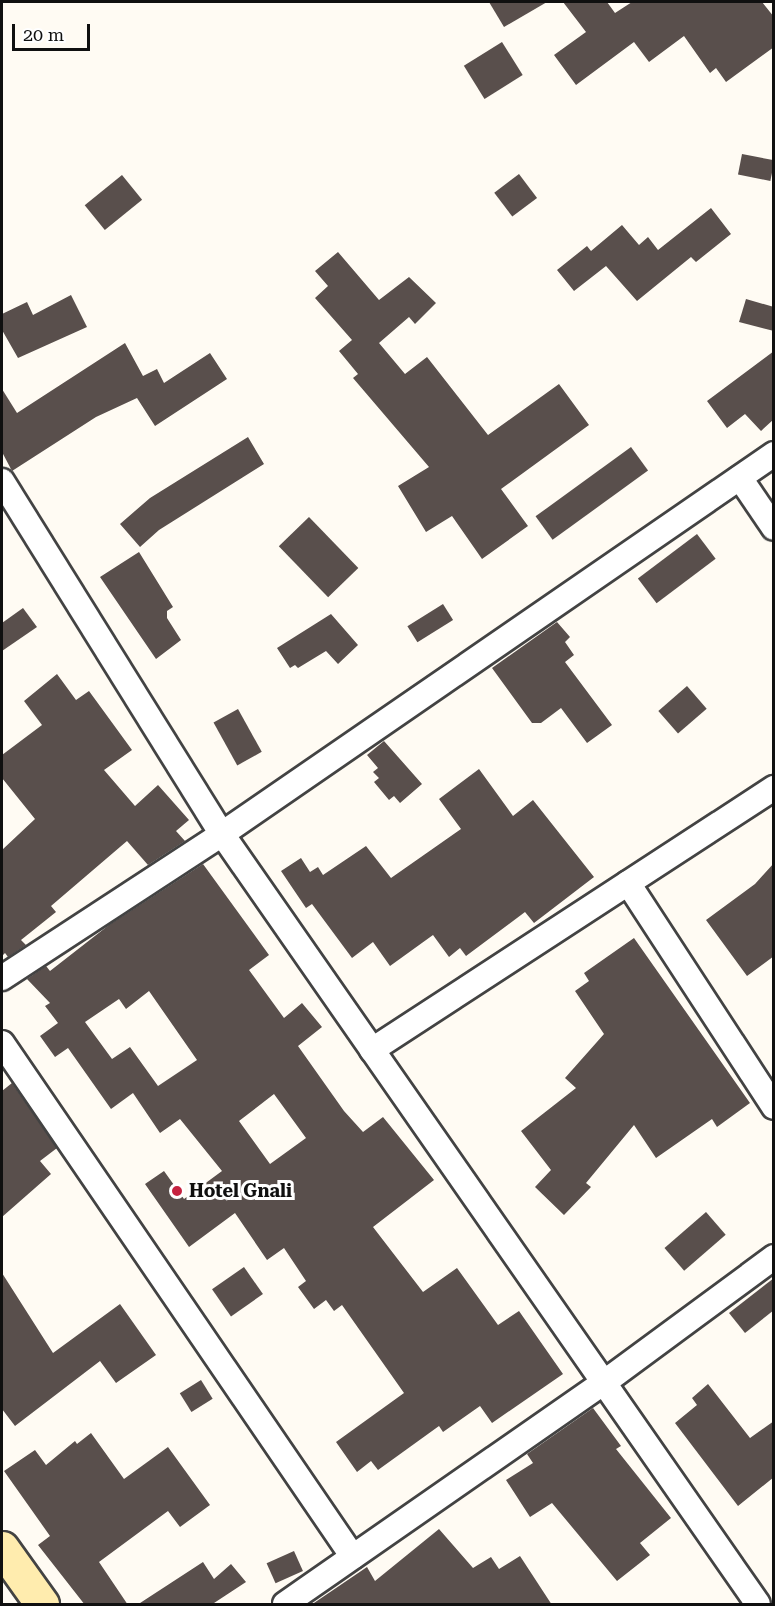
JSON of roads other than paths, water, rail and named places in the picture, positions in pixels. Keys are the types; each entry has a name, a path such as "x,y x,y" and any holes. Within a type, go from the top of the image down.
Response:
{"street":[{"path":"2,978 222,834 774,454"},
{"path":"740,478 774,528"},
{"path":"2,481 222,834 602,1384 758,1605"},
{"path":"372,1050 774,788"},
{"path":"628,882 774,1107"},
{"path":"2,1043 353,1557"},
{"path":"285,1605 602,1384 774,1257"},
{"path":"2,1548 42,1605"}],"place":[{"name":"Hotel Gnali","path":"177,1191"}]}
